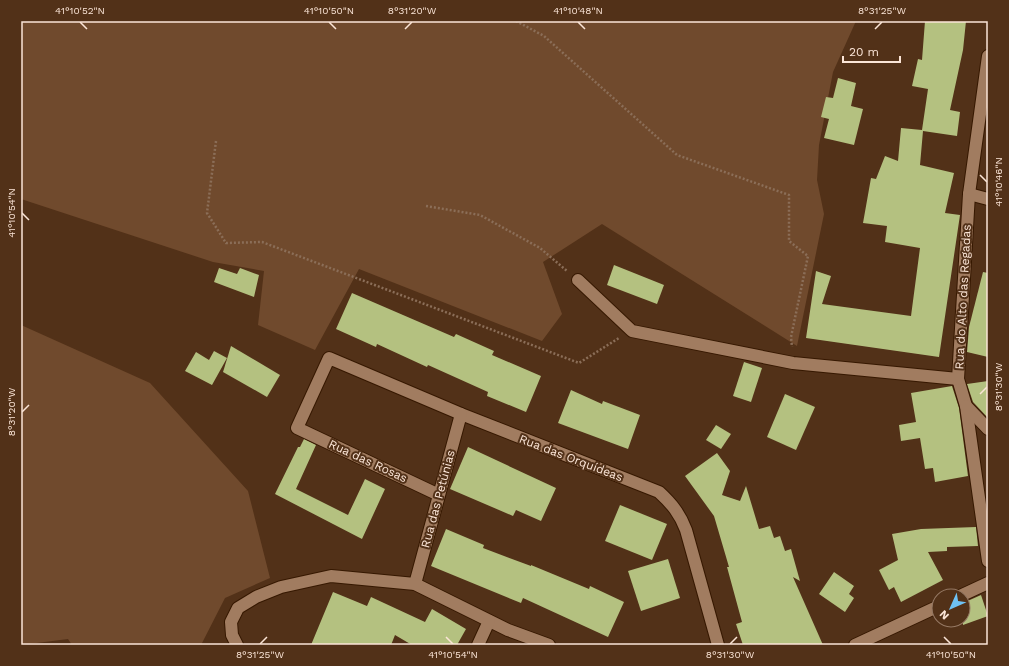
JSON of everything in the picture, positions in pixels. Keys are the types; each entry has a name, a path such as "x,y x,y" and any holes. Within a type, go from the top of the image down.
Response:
{"street":[{"name":"Rua do Alto das Regadas","path":"988,56 969,194 958,379 966,406 988,561"},
{"path":"969,194 988,199"},
{"path":"578,280 632,331 793,363 958,379"},
{"name":"Rua das Orquídeas","path":"297,428 329,358 460,414 659,492 672,504 681,518 686,530 718,645"},
{"path":"966,406 988,429"},
{"name":"Rua das Petúnias","path":"415,584 460,414"},
{"name":"Rua das Rosas","path":"297,428 439,495"},
{"path":"237,645 232,635 231,622 238,608 256,597 281,587 331,576 415,584 508,630 549,645"},
{"path":"971,591 988,583"},
{"path":"855,645 931,610"},
{"path":"478,645 489,621"},
{"path":"508,630 525,645"}],"path":[{"path":"516,21 544,36 677,155 789,196 789,241 808,256 791,337 793,363"},
{"path":"216,142 207,213 226,243 262,242 579,363 632,331"},
{"path":"426,206 480,215 540,248 578,280"}],"shaded area":[{"path":"21,21 856,21 833,72 819,145 817,180 824,214 797,346 602,224 543,262 562,314 542,341 359,269 315,350 258,325 264,271 213,262 21,199"},
{"path":"21,325 150,383 248,491 270,578 225,598 201,645 72,645 68,639 21,645"}],"building":[{"path":"925,21 966,21 963,50 950,110 960,112 957,136 923,131 920,165 954,173 945,213 960,215 939,357 806,338 816,271 831,276 822,304 911,316 920,248 885,242 887,226 863,223 871,178 876,179 885,156 898,161 901,128 922,130 928,89 912,86 918,59 922,60"},
{"path":"838,78 856,83 851,106 863,109 854,145 824,138 829,119 821,117 826,97 833,98"},
{"path":"614,265 664,285 657,304 607,285"},
{"path":"219,268 237,274 240,268 259,275 254,297 214,282"},
{"path":"983,272 988,273 988,357 967,352 969,327"},
{"path":"352,293 454,337 456,334 494,351 492,355 541,376 526,412 487,396 488,392 428,365 427,367 377,344 376,347 336,329"},
{"path":"231,346 280,375 267,397 223,372"},
{"path":"214,351 227,358 212,385 185,371 196,352 209,360"},
{"path":"744,362 762,368 751,402 733,396"},
{"path":"988,381 988,418 973,402 967,384"},
{"path":"952,386 959,408 968,476 935,482 933,468 925,469 920,438 901,441 899,425 916,422 911,393"},
{"path":"571,390 602,404 603,401 640,415 628,449 558,423"},
{"path":"785,394 815,407 796,450 767,437"},
{"path":"716,425 731,434 721,449 706,440"},
{"path":"304,439 316,445 296,489 348,515 365,479 385,489 362,539 275,494 298,447 300,447"},
{"path":"468,447 556,488 541,521 516,510 513,516 450,489"},
{"path":"717,453 730,471 722,495 740,501 746,486 759,529 770,526 774,538 780,536 785,551 791,549 800,581 793,577 823,645 743,645 736,624 742,622 727,567 729,567 714,516 685,476"},
{"path":"620,505 667,524 652,560 605,541"},
{"path":"976,527 978,546 947,547 947,551 928,552 943,580 901,602 894,587 889,590 879,570 898,560 892,534 921,529"},
{"path":"446,529 484,545 483,548 531,565 589,589 590,586 624,602 608,637 523,598 521,603 431,566"},
{"path":"668,559 680,598 641,611 628,571"},
{"path":"834,572 854,586 849,594 854,598 845,612 819,594"},
{"path":"333,592 367,606 371,597 425,622 432,609 466,629 457,645 412,645 395,635 391,645 311,645"},
{"path":"981,595 988,616 971,622 971,599"}]}
